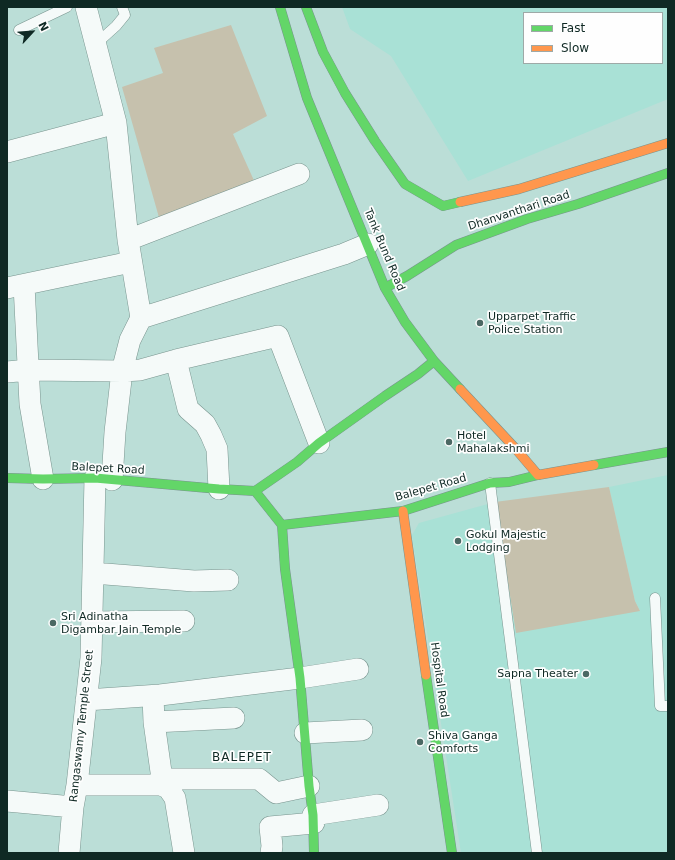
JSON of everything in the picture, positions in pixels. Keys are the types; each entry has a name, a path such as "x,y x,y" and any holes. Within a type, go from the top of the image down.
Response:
{"main road":[{"name":"Tank Bund Road","path":"280,7 307,98 385,288 405,322 434,361 538,474"},
{"name":"Dhanvanthari Road","path":"306,7 323,52 345,94 405,184 443,206 520,193 668,143"},
{"name":"Dhanvanthari Road","path":"385,288 456,245 526,216 578,204 668,173"},
{"path":"314,853 313,819 300,678 285,569 282,525 255,491 297,462 319,443 418,374 434,361"},
{"path":"538,474 668,452"},
{"name":"Balepet Road","path":"282,525 403,511 490,483 510,482 538,474"},
{"name":"Balepet Road","path":"7,478 103,479 255,491"},
{"name":"Hospital Road","path":"403,511 452,853"}],"street":[{"path":"86,7 116,123 128,240 141,318 344,254 368,244"},
{"path":"7,152 116,123"},
{"path":"128,240 299,174"},
{"path":"43,479 30,404 29,370 16,287 131,262"},
{"name":"Rangaswamy Temple Street","path":"69,853 91,658 93,573 103,479 115,432 122,371 130,340 141,318"},
{"path":"7,372 29,370 140,370 278,336 319,443"},
{"path":"176,360 188,409 205,424 217,448 219,489"},
{"path":"93,573 194,581 228,580"},
{"path":"92,622 184,621"},
{"path":"86,700 153,696 300,678 358,669"},
{"path":"153,696 154,722 162,782 175,798 184,853"},
{"path":"154,722 234,718"},
{"path":"305,733 362,730"},
{"path":"77,785 259,779 276,793 309,786"},
{"path":"7,800 73,807"},
{"path":"271,853 272,846 270,827 378,805"}],"lane":[{"path":"18,30 67,7"},
{"path":"96,44 116,26 125,15 122,7"},
{"path":"490,483 537,853"},
{"path":"655,598 660,706 668,706"}],"shaded area":[{"path":"342,7 668,7 668,99 468,181 391,56 350,29"},
{"path":"231,25 267,116 233,134 256,185 160,221 122,87 163,73 154,48"},
{"path":"668,475 668,853 461,853 412,535 419,523 495,502 640,611 635,601 609,487"},
{"path":"609,487 635,601 640,611 516,633 495,502"}],"traffic: fast":[{"path":"280,7 307,98 385,288 405,322 434,361 460,389"},
{"path":"306,7 323,52 345,93 375,141 405,184 443,206 460,202"},
{"path":"385,288 456,245 527,219 578,204 668,173"},
{"path":"255,491 297,462 319,443 418,374 434,361"},
{"path":"594,465 668,452"},
{"path":"282,525 403,511 490,483 509,482 538,475"},
{"path":"7,478 95,478 255,491"},
{"path":"255,491 282,525 285,569 300,678 309,786 313,815 314,853"},
{"path":"426,675 452,853"}],"traffic: slow":[{"path":"460,202 519,189 668,143"},
{"path":"460,389 538,475 594,465"},
{"path":"403,511 426,675"}],"place":[{"name":"Upparpet Traffic Police Station","path":"480,323"},
{"name":"Hotel Mahalakshmi","path":"449,442"},
{"name":"Gokul Majestic Lodging","path":"458,541"},
{"name":"Sri Adinatha Digambar Jain Temple","path":"53,623"},
{"name":"Sapna Theater","path":"586,674"},
{"name":"Shiva Ganga Comforts","path":"420,742"}],"district":[{"name":"BALEPET","path":"242,758"}]}
